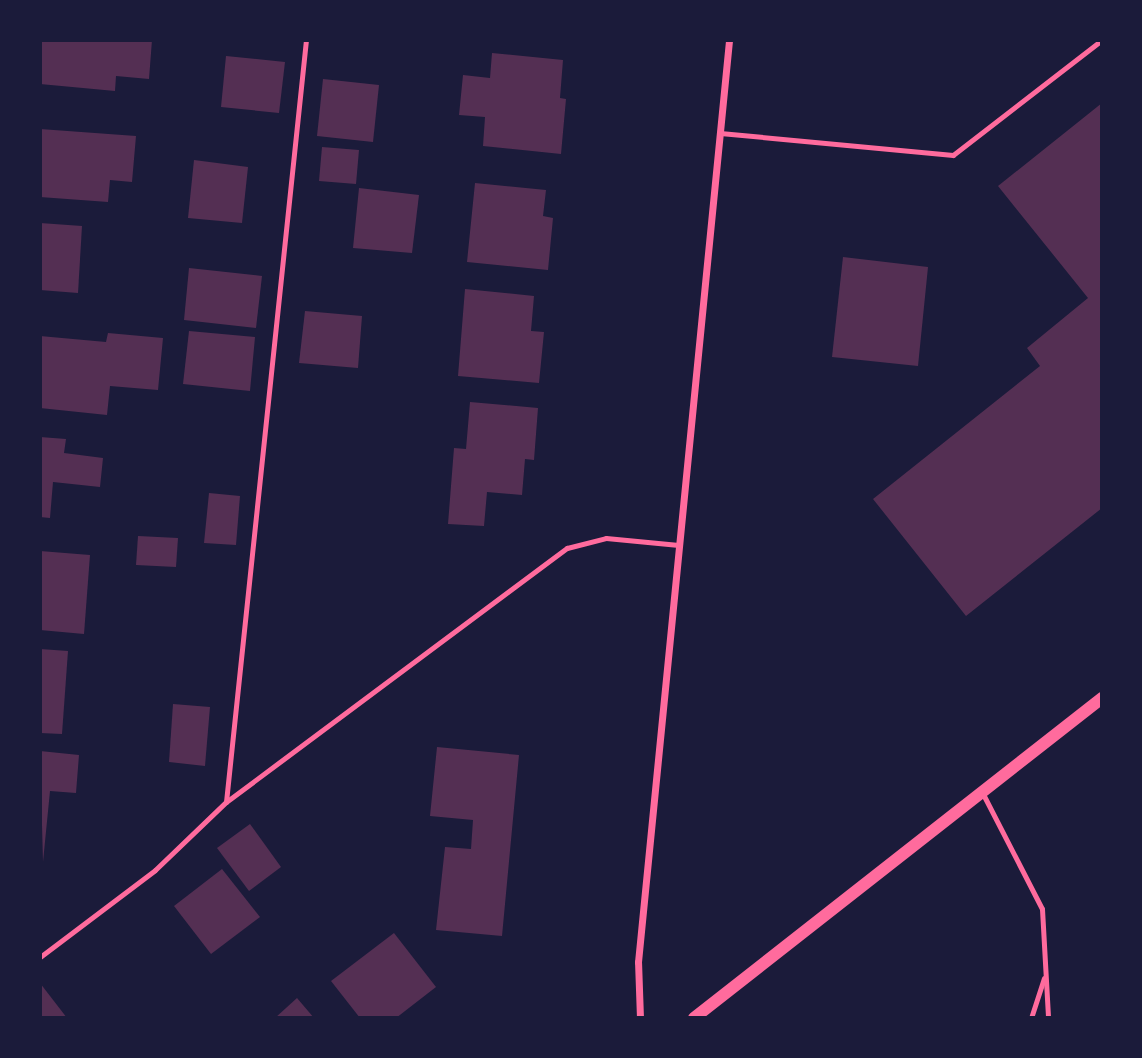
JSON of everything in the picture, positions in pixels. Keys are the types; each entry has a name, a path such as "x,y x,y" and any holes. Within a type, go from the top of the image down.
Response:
{"street":[{"path":"640,1018 638,961 729,40"},
{"path":"694,1018 1102,698"}],"lane":[{"path":"226,802 306,40"},
{"path":"720,133 953,155 1102,40"},
{"path":"40,957 155,870 226,802 567,548 606,538 679,545"},
{"path":"982,791 1042,909 1048,1018"},
{"path":"1031,1018 1045,974"}],"building":[{"path":"40,40 152,40 149,79 116,76 115,91 40,84"},
{"path":"492,53 563,60 560,98 566,99 561,154 483,146 485,117 459,115 463,75 490,78"},
{"path":"226,56 285,62 279,113 221,107"},
{"path":"323,79 379,85 373,142 317,136"},
{"path":"1102,103 1102,508 966,616 873,499 1040,366 1027,348 1088,298 998,186"},
{"path":"40,129 136,136 132,182 110,180 108,202 40,197"},
{"path":"322,147 359,150 356,184 319,181"},
{"path":"194,160 248,167 242,223 188,218"},
{"path":"475,183 546,190 543,216 553,218 548,270 467,262"},
{"path":"359,188 419,195 412,253 353,248"},
{"path":"40,223 82,226 78,293 40,290"},
{"path":"843,257 928,267 918,366 832,357"},
{"path":"189,268 262,276 256,328 184,320"},
{"path":"465,289 534,296 531,331 544,332 539,383 458,376"},
{"path":"305,311 362,316 358,368 299,363"},
{"path":"189,331 255,337 250,391 183,384"},
{"path":"108,333 163,338 158,390 110,386 107,415 40,408 40,336 106,342"},
{"path":"470,402 538,408 534,460 525,459 522,495 487,492 484,526 448,524 454,448 466,449"},
{"path":"40,437 66,439 64,453 103,458 100,487 53,482 50,518 40,517"},
{"path":"209,493 240,496 236,545 204,543"},
{"path":"138,536 178,538 176,567 136,565"},
{"path":"40,551 90,555 84,634 40,630"},
{"path":"40,649 68,651 62,734 40,733"},
{"path":"173,704 210,707 205,766 169,762"},
{"path":"437,747 519,755 502,936 436,930 445,847 471,849 473,820 430,816"},
{"path":"40,751 79,755 76,793 50,791 43,862"},
{"path":"250,824 281,867 249,891 217,848"},
{"path":"222,869 260,917 211,954 174,906"},
{"path":"394,933 436,987 396,1018 360,1018 331,981"},
{"path":"40,983 67,1018 40,1018"},
{"path":"297,998 314,1018 275,1018"}]}
